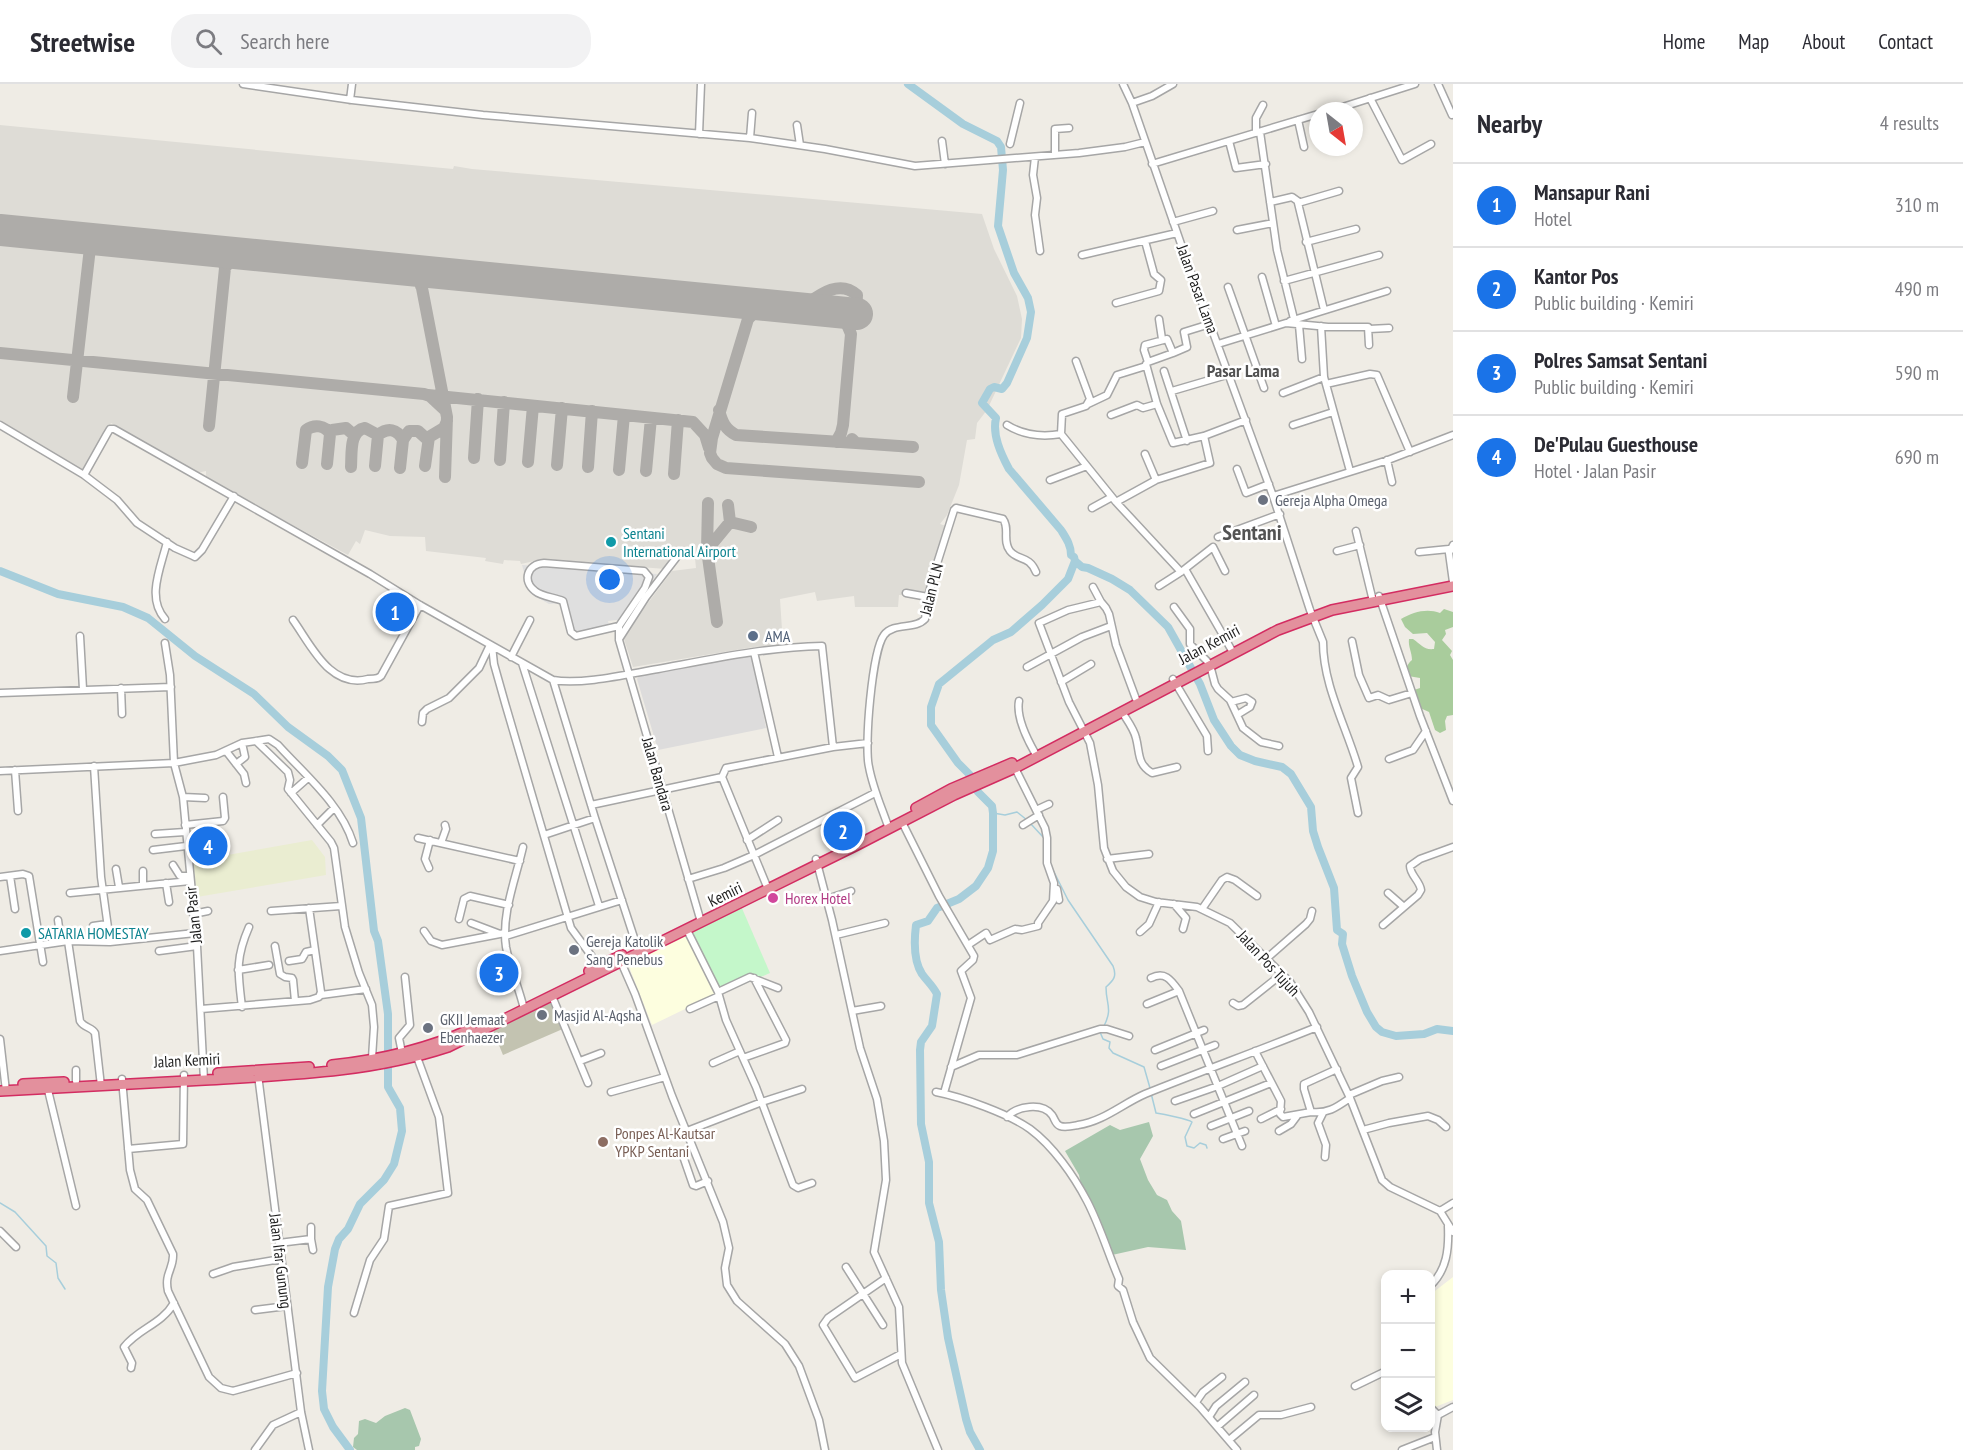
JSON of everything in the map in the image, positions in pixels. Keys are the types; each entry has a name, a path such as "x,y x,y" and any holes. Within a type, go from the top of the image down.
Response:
{"highway":[{"name":"Jalan Kemiri","path":"1207,664 1231,648 1279,624 1377,598 1453,584"},
{"name":"Jalan Kemiri","path":"994,773 1084,730 1136,699 1312,614"},
{"name":"Jalan Kemiri","path":"1013,765 1122,712 1178,679"},
{"name":"Kemiri","path":"447,1043 601,969 994,773"},
{"name":"Kemiri","path":"888,826 902,822 953,792"},
{"name":"Kemiri","path":"601,969 621,962 638,950 687,930 700,919"},
{"name":"Kemiri","path":"524,1006 552,996 584,977"},
{"path":"401,1056 417,1057 447,1043"},
{"path":"374,1061 447,1043"},
{"name":"Jalan Kemiri","path":"3,1088 204,1077 309,1074 374,1061"},
{"name":"Jalan Kemiri","path":"258,1075 374,1061"},
{"name":"Jalan Kemiri","path":"47,1086 76,1081 101,1083"}],"street":[{"path":"243,84 295,88 351,100 483,115 750,138 905,164 1017,159 1101,151 1145,142"},
{"path":"351,100 352,84"},
{"path":"699,134 701,84"},
{"name":"Jalan Pasar Lama","path":"1123,84 1132,103 1152,164 1230,374 1323,642 1322,655 1331,692 1358,767 1351,778 1358,813"},
{"path":"1132,103 1152,96 1173,84"},
{"path":"1388,84 1392,92"},
{"path":"1358,102 1414,84"},
{"path":"1438,84 1452,115"},
{"path":"1373,97 1401,159 1406,159 1431,144"},
{"path":"1010,144 1020,103"},
{"path":"1263,105 1256,117 1258,133 1266,164 1273,223 1284,281 1296,322 1302,359"},
{"path":"750,138 752,113"},
{"path":"1152,164 1309,117"},
{"path":"1298,120 1304,147"},
{"path":"797,125 800,145"},
{"path":"1055,155 1055,129 1069,128"},
{"path":"942,141 945,164"},
{"path":"1230,141 1236,168 1266,164"},
{"path":"1035,157 1034,175 1037,198 1035,215 1040,251"},
{"path":"1299,202 1339,191"},
{"path":"1270,202 1292,196 1299,202 1306,242 1324,310"},
{"path":"1173,222 1214,211"},
{"path":"1237,230 1273,223"},
{"path":"1306,242 1356,229"},
{"path":"1082,255 1177,233"},
{"path":"1116,303 1159,291 1161,280 1154,274 1145,241"},
{"path":"1284,281 1379,255"},
{"path":"1262,277 1276,326"},
{"path":"1228,288 1264,388"},
{"path":"1296,322 1324,310 1387,291"},
{"path":"1158,319 1162,339"},
{"path":"1218,344 1246,334 1296,322 1321,326 1389,328"},
{"path":"1210,324 1184,332 1187,347 1118,375 1107,395 1062,414 1061,434 1114,499 1183,571 1231,648"},
{"path":"1321,326 1325,381 1350,471"},
{"path":"1369,328 1370,345"},
{"path":"1173,353 1168,339 1145,345 1147,364 1157,404 1173,444 1204,436 1246,420"},
{"path":"1076,361 1090,397 1088,404"},
{"path":"1164,371 1173,391 1187,441"},
{"path":"1173,391 1230,374"},
{"path":"1283,393 1325,381 1377,375 1410,452"},
{"path":"1111,415 1137,405 1143,408 1157,404"},
{"path":"1293,425 1333,412"},
{"path":"0,425 84,475 117,500 137,523 180,550 195,556 202,550 234,496"},
{"path":"1007,425 1019,431 1035,434 1049,436 1061,434"},
{"path":"84,475 110,429 114,429 553,680 565,682 628,674 754,652 822,646 833,747"},
{"path":"1273,496 1387,460 1453,435"},
{"path":"1092,508 1156,480 1210,463 1204,436"},
{"path":"1145,454 1156,480"},
{"path":"1387,460 1392,482"},
{"path":"1050,480 1087,465"},
{"path":"1238,469 1246,493 1269,484"},
{"name":"Jalan PLN","path":"888,826 875,793 869,768 868,743 872,687 882,639 891,629 923,622 927,614 934,570 956,508 1003,519 1007,525 1005,540 1010,551 1013,555 1030,561 1036,572"},
{"path":"1218,537 1280,514"},
{"path":"1356,531 1377,598 1453,801"},
{"path":"165,619 157,608 155,599 156,584 167,542"},
{"path":"1337,551 1360,545"},
{"path":"1159,586 1183,571 1213,547 1225,571"},
{"path":"1419,552 1451,547 1453,584"},
{"path":"619,640 646,597 676,558"},
{"path":"544,563 644,571 648,574 648,581 619,626 574,635 571,632 563,601 532,589 528,577 530,568 534,564 544,563"},
{"path":"1093,586 1106,608 1136,699"},
{"path":"906,593 928,597"},
{"name":"Jalan Pos Tujuh","path":"1101,602 1068,610 1039,623 1038,627 1084,730 1094,759 1102,839 1107,859 1118,879 1130,891 1147,900 1202,909 1230,923 1282,974 1300,996 1317,1027 1364,1130 1378,1173 1385,1183 1440,1211 1453,1232"},
{"path":"293,620 317,658 328,668 340,676 362,682 380,678 420,605"},
{"path":"1174,607 1190,629 1190,644 1207,664 1218,689 1231,702 1243,728 1267,745 1279,746"},
{"path":"511,657 530,620"},
{"name":"Jalan Bandara","path":"619,626 619,640 628,674 700,919"},
{"path":"1027,667 1082,637 1111,626"},
{"path":"80,636 83,689"},
{"path":"1352,641 1359,675 1369,698 1378,695 1389,700 1412,693"},
{"name":"Jalan Pasir","path":"165,643 171,687 174,764 183,797 194,914 204,1077"},
{"path":"422,722 423,713 449,698 479,668 491,646"},
{"path":"491,646 494,664 567,917 573,932 601,969"},
{"path":"754,652 778,757"},
{"path":"522,663 599,906"},
{"path":"1061,682 1091,664"},
{"path":"1178,679 1207,736 1208,751"},
{"path":"553,680 638,950"},
{"path":"0,693 171,687"},
{"path":"121,688 122,714"},
{"path":"1231,702 1246,698 1252,702 1250,707 1237,715"},
{"path":"1019,701 1018,713 1025,735 1035,753"},
{"path":"1122,712 1136,738 1143,766 1152,773 1177,768"},
{"path":"1389,759 1413,750 1426,731"},
{"path":"0,771 174,764 216,755 242,743 273,740 334,807 346,825 353,843"},
{"path":"256,741 288,772 290,780 288,789 334,848 341,906 348,940 373,1011 374,1061"},
{"path":"236,764 245,757 242,743"},
{"path":"767,886 722,777 727,767 833,747 868,743"},
{"path":"226,751 244,774 246,783"},
{"path":"1013,765 1047,838 1048,867 1059,900"},
{"path":"94,766 103,890 110,942"},
{"path":"15,770 18,811"},
{"path":"1445,777 1453,776"},
{"path":"591,804 722,777"},
{"path":"291,793 308,778"},
{"path":"688,879 724,868 754,855 875,793"},
{"path":"183,797 205,798"},
{"path":"155,834 223,821 225,818 223,797"},
{"path":"1027,823 1049,804"},
{"path":"317,825 334,807"},
{"path":"544,836 595,818"},
{"path":"747,840 778,820"},
{"path":"902,822 939,896 974,958 961,973 971,998 944,1093"},
{"path":"441,843 446,829 445,825"},
{"path":"418,837 520,861"},
{"path":"429,868 425,859 430,840"},
{"path":"153,850 186,846"},
{"path":"523,847 504,935 524,1006"},
{"path":"1383,925 1421,890 1410,866 1420,859 1453,847"},
{"path":"1107,859 1149,854"},
{"path":"817,861 865,1066 877,1100 886,1155 886,1180 874,1248 900,1313 901,1354 905,1372 938,1450"},
{"path":"173,865 180,876 190,878"},
{"path":"116,868 119,887"},
{"path":"143,872 143,885"},
{"path":"0,877 23,874 29,876 43,962"},
{"path":"10,876 15,909"},
{"path":"1202,909 1222,880 1227,877 1236,880 1257,896"},
{"path":"70,892 166,883 190,878"},
{"path":"166,883 169,902"},
{"path":"968,945 986,933 990,940 1015,929 1022,930 1038,926 1053,901 1054,883"},
{"path":"827,898 851,891"},
{"path":"1388,893 1404,907"},
{"path":"459,919 464,899 470,897 509,905"},
{"path":"424,932 431,942 442,945 504,935 622,900"},
{"path":"1140,932 1149,924 1159,902"},
{"path":"1173,903 1186,918 1183,929"},
{"path":"271,911 341,906"},
{"path":"309,908 321,995"},
{"path":"194,914 208,911"},
{"path":"1266,959 1310,920 1312,911"},
{"path":"58,920 80,1022 84,1027 95,1031 101,1083"},
{"path":"471,923 504,935"},
{"path":"836,935 885,923"},
{"path":"93,926 107,924"},
{"path":"242,1007 238,970 239,953 249,927"},
{"path":"687,930 718,994 726,1020 762,1102 795,1188 812,1183"},
{"path":"0,951 64,942 110,942 195,933"},
{"path":"159,951 196,946"},
{"path":"275,946 280,974 293,980 295,1001"},
{"path":"289,961 302,959 306,952 315,950"},
{"path":"621,962 721,1216 729,1248 725,1274 729,1289 749,1313 780,1339 799,1366 819,1420 825,1450"},
{"path":"238,970 269,965"},
{"path":"1151,978 1161,974 1165,975 1179,991 1242,1146"},
{"path":"1233,1003 1238,1006 1243,1005 1282,974"},
{"path":"401,1056 399,1038 410,1025 405,976"},
{"path":"690,1009 750,977 777,988"},
{"path":"713,1063 785,1043 786,1040 754,978"},
{"path":"201,1009 315,999 321,995 366,989"},
{"path":"1147,1004 1179,991"},
{"path":"552,996 588,1083"},
{"path":"852,1011 881,1006"},
{"path":"1007,1118 1015,1111 1035,1107 1047,1110 1060,1126 1079,1125 1112,1114 1149,1093 1317,1027"},
{"path":"951,1067 979,1055 1017,1055 1100,1029 1129,1036"},
{"path":"1155,1050 1204,1030"},
{"path":"0,1039 3,1088"},
{"path":"1161,1066 1215,1045"},
{"path":"1255,1051 1281,1101 1280,1114 1283,1118 1311,1112 1323,1113 1338,1107 1349,1096 1382,1081 1399,1077"},
{"path":"580,1061 601,1053"},
{"path":"354,1313 370,1260 384,1239 389,1206 448,1193 439,1117 417,1057"},
{"path":"1175,1101 1218,1086 1263,1066"},
{"path":"1311,1112 1304,1084 1337,1069"},
{"path":"76,1070 76,1081"},
{"name":"Jalan Ifar Gunung","path":"258,1075 301,1412 309,1450"},
{"path":"610,1092 665,1077"},
{"path":"128,1149 183,1144 184,1078"},
{"path":"122,1081 133,1184 147,1200 173,1254 174,1260 166,1277 168,1292 209,1377 222,1388 233,1391 297,1373"},
{"path":"1194,1114 1271,1083"},
{"path":"47,1086 76,1206"},
{"path":"687,1131 802,1089"},
{"path":"936,1092 944,1093 1007,1118 1034,1133 1055,1155 1079,1186 1092,1210 1119,1279 1118,1286 1123,1290 1133,1322 1150,1358 1196,1402 1237,1450"},
{"path":"1261,1119 1281,1109"},
{"path":"1210,1126 1249,1111"},
{"path":"1323,1113 1318,1123 1326,1145 1324,1157"},
{"path":"1279,1131 1291,1124 1297,1116"},
{"path":"1364,1130 1428,1116 1438,1120 1446,1127"},
{"path":"1223,1139 1245,1131"},
{"path":"684,1159 693,1185 708,1181"},
{"path":"1440,1211 1453,1203"},
{"path":"1435,1282 1442,1274 1446,1263 1448,1223"},
{"path":"311,1227 313,1250"},
{"path":"0,1231 16,1247"},
{"path":"279,1243 311,1239"},
{"path":"213,1274 232,1267 281,1259"},
{"path":"846,1267 884,1325"},
{"path":"855,1378 823,1325 828,1318 886,1278"},
{"path":"131,1368 132,1363 124,1347 132,1338 165,1316 174,1303"},
{"path":"255,1310 287,1306"},
{"path":"849,1382 901,1354"},
{"path":"1355,1386 1381,1373"},
{"path":"1196,1402 1203,1392 1222,1377"},
{"path":"1209,1417 1216,1406 1245,1382"},
{"path":"1218,1426 1254,1395"},
{"path":"1229,1440 1259,1415 1281,1415 1311,1407"},
{"path":"1438,1414 1453,1407"},
{"path":"1435,1411 1438,1414"},
{"path":"255,1450 273,1425 301,1412"},
{"path":"1437,1450 1435,1437 1438,1414"},
{"path":"1402,1450 1435,1437"}],"shaded area":[{"name":"Sentani International Airport","path":"0,125 453,169 454,166 982,214 994,249 1017,296 1022,319 1021,338 987,410 977,423 975,439 967,440 959,485 947,515 940,524 946,526 925,596 899,595 898,607 855,607 854,596 817,601 815,592 780,599 783,645 754,647 633,667 623,636 672,571 696,568 694,548 687,552 686,556 681,555 681,552 673,547 669,547 665,569 543,559 521,564 520,561 504,560 503,564 485,561 486,558 426,551 425,537 390,536 365,530 360,544 356,541 348,555 206,478 206,471 197,473 111,423 82,470 0,422"},
{"path":"522,565 657,574 627,619 608,621 610,630 571,639 561,603 549,604 530,593"},
{"path":"752,654 766,728 658,750 637,679 641,672"},
{"path":"312,840 325,857 326,875 197,897 193,861"},
{"path":"687,935 716,994 652,1025 628,964"},
{"path":"552,1000 565,1028 503,1055 492,1028"},
{"path":"1149,1122 1153,1136 1140,1159 1157,1195 1167,1200 1172,1211 1181,1221 1186,1250 1148,1247 1112,1255 1081,1185 1079,1175 1065,1151 1110,1125 1120,1130"},
{"path":"1453,1277 1453,1400 1435,1407 1435,1324 1435,1291"},
{"path":"405,1408 410,1410 421,1439 415,1450 357,1450 353,1447 354,1438 358,1434 359,1421 365,1419 376,1423 385,1416"}],"green space":[{"path":"1444,609 1453,612 1453,627 1445,630 1446,634 1442,640 1452,651 1450,655 1453,660 1453,715 1447,716 1446,730 1440,733 1435,730 1429,712 1418,707 1414,690 1420,688 1420,678 1408,676 1407,669 1412,660 1409,639 1413,639 1427,649 1434,649 1435,642 1427,633 1413,634 1405,627 1401,619 1420,612 1440,613"},
{"path":"741,906 770,973 721,994 690,934"}],"waterway":[{"path":"908,84 963,124 997,141 1001,147 1003,170 998,226 1014,273 1028,298 1031,312 1027,338 1007,383 1002,389 994,387 990,389 982,403 996,418 996,438 1009,469 1061,530 1075,561 1068,579 1042,605 1011,632 993,640 939,684 931,707 931,725 958,763 970,775 978,792 992,806 993,813 993,851 988,868 976,886 959,899 937,908 928,921 916,925 915,944 919,969 937,994 932,1026 921,1042 920,1050 921,1124 929,1162 929,1203 939,1242 941,1290 948,1338 966,1419 980,1450"},
{"path":"1075,561 1082,567 1112,579 1130,590 1168,627 1200,684 1214,720 1231,746 1240,755 1282,767 1291,774 1311,807 1313,831 1334,888 1337,930 1343,934 1342,944 1352,976 1376,1027 1382,1032 1396,1036 1424,1034 1437,1029 1453,1031"},
{"path":"0,571 58,594 123,607 148,618 195,656 254,694 288,727 328,756 342,770 361,818 374,931 378,941 388,1014 388,1087 400,1108 402,1131 394,1164 384,1180 360,1204 348,1229 339,1239 328,1287 322,1391 324,1409 333,1427 350,1450"},
{"path":"993,813 1005,815 1017,812 1027,820"},
{"path":"1030,823 1043,837"},
{"path":"1050,864 1068,900 1113,966 1114,978 1106,987 1109,1010 1104,1026"},
{"path":"1100,1032 1103,1039 1110,1042 1109,1048 1113,1053 1144,1067 1150,1088"},
{"path":"1151,1093 1156,1113 1192,1122 1185,1137 1187,1146 1194,1148 1200,1143 1206,1145 1207,1148"},
{"path":"0,1203 15,1212 46,1246 47,1256 56,1263 58,1278 65,1289"}],"taxiway":[{"path":"73,397 91,239"},
{"path":"209,426 225,268 223,259 212,251"},
{"path":"225,268 233,257 246,254"},
{"path":"401,269 415,274 421,283 447,417 445,477"},
{"path":"421,286 429,275 443,273"},
{"path":"801,308 828,291 842,288 857,295 856,314"},
{"path":"737,302 746,310 748,319"},
{"path":"771,305 758,309 748,319 712,438 710,453 717,464 726,468 919,482"},
{"path":"832,311 846,322 851,334 843,425 836,442"},
{"path":"0,353 424,394 430,396 445,410"},
{"path":"428,395 693,422 705,435 709,448"},
{"path":"474,458 478,399"},
{"path":"500,460 504,402"},
{"path":"528,462 533,406"},
{"path":"557,465 562,408"},
{"path":"719,410 724,425 736,435 856,443"},
{"path":"588,467 592,411"},
{"path":"619,470 624,415"},
{"path":"646,471 651,418"},
{"path":"674,474 678,420"},
{"path":"425,466 429,437 444,428 447,421"},
{"path":"302,463 306,430 319,426 330,434"},
{"path":"327,464 332,430 346,428 354,435"},
{"path":"351,467 352,443 356,433 365,428 378,435"},
{"path":"375,466 378,435 392,430 398,433 403,440"},
{"path":"400,468 403,440 409,431 418,431 428,440"},
{"path":"852,439 856,443 913,447"},
{"path":"708,503 707,550 717,622"},
{"path":"728,505 730,522 751,527"},
{"path":"707,550 730,522"}],"runway":[{"path":"0,230 857,314"}],"place":[{"name":"Gereja Alpha Omega","path":"1263,500"},
{"name":"Sentani International Airport","path":"611,542"},
{"name":"Mansapur Rani","path":"395,612"},
{"name":"AMA","path":"753,636"},
{"name":"Kantor Pos","path":"843,831"},
{"name":"De'Pulau Guesthouse","path":"208,846"},
{"name":"Horex Hotel","path":"773,898"},
{"name":"SATARIA HOMESTAY","path":"26,933"},
{"name":"Gereja Katolik Sang Penebus","path":"574,950"},
{"name":"Polres Samsat Sentani","path":"499,973"},
{"name":"Masjid Al-Aqsha","path":"542,1015"},
{"name":"GKII Jemaat Ebenhaezer","path":"428,1028"},
{"name":"Ponpes Al-Kautsar YPKP Sentani","path":"603,1142"}],"district":[{"name":"Pasar Lama","path":"1243,371"},
{"name":"Sentani","path":"1252,532"}]}
